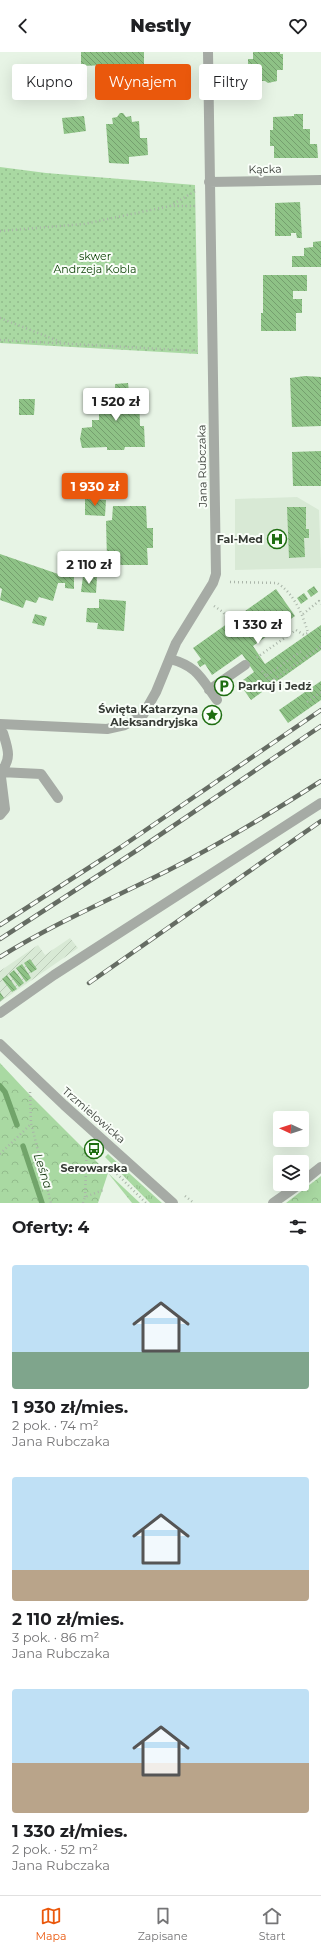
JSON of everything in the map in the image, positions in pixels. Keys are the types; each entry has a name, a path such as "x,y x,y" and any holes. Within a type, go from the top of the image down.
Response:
{"street":[{"name":"Jana Rubczaka","path":"2,731 107,729 125,725 143,715 156,692 176,643 213,583 216,574 208,52"},
{"name":"Kącka","path":"209,182 321,180"},
{"path":"170,659 185,663 195,670 217,700"},
{"path":"209,690 245,665"},
{"path":"0,771 8,763 8,749 2,731"},
{"path":"0,771 40,774 58,798"},
{"path":"0,771 5,808 0,815"},
{"path":"0,1013 54,975 321,803"},
{"name":"Trzmielowicka","path":"0,1044 28,1072 173,1203"},
{"path":"309,1177 321,1167"},
{"path":"273,1203 290,1191"}],"path":[{"path":"170,206 198,190"},
{"path":"0,231 84,224 170,206 198,206"},
{"path":"0,318 63,344"},
{"path":"0,340 201,351"},
{"path":"230,582 277,583 303,614 308,633 304,635 296,630 245,665"},
{"path":"303,614 319,601 321,604"},
{"path":"226,616 230,622"},
{"path":"262,670 270,682 321,646"},
{"path":"266,676 303,650"},
{"path":"307,702 321,692"},
{"path":"28,1072 31,1123 51,1203"},
{"path":"0,1154 31,1123"},
{"path":"83,1203 85,1197 88,1125"},
{"path":"85,1197 104,1190"}],"shaded area":[{"name":"Fal-Med","path":"297,497 319,510 321,568 235,570 235,499"},
{"path":"70,938 78,948 0,1002 0,971 38,945 45,955"}],"green space":[{"name":"skwer Andrzeja Kobla","path":"0,167 46,173 195,185 198,354 0,343"},
{"path":"0,1063 108,1173 98,1203 0,1203"},
{"path":"108,1154 162,1203 150,1203 105,1157"},
{"path":"108,1173 140,1203 132,1203"},
{"path":"321,1176 321,1203 286,1203 302,1191 309,1191 309,1185"}],"building":[{"path":"81,52 144,52 144,64 95,64 95,65 87,66 87,64 81,64"},
{"path":"253,52 280,52 280,54 283,54 283,70 277,70 277,81 268,83 262,81 262,64 248,64 248,59 253,59"},
{"path":"120,113 123,113 126,117 131,116 132,122 139,121 140,138 147,138 148,155 129,157 129,164 109,163 106,124 113,124 112,118 117,117"},
{"path":"294,114 303,114 303,129 310,129 310,144 317,144 318,158 274,158 274,146 270,146 270,130 273,130 273,117 294,116"},
{"path":"84,116 86,131 64,134 62,118"},
{"path":"300,202 302,238 297,238 296,233 291,233 291,236 275,236 275,203"},
{"path":"321,241 321,267 292,267 292,256 304,256 304,248 313,247 313,242"},
{"path":"263,275 307,275 307,291 293,291 293,299 302,299 302,313 296,313 296,331 261,331 261,313 263,313"},
{"path":"305,376 321,377 321,426 292,427 290,378"},
{"path":"128,383 129,392 139,391 140,426 144,426 145,447 125,447 124,450 107,450 107,447 82,448 80,439 82,428 92,427 92,420 99,420 99,405 105,405 105,392 115,392 115,384"},
{"path":"19,399 35,399 34,415 19,415"},
{"path":"321,451 321,486 293,486 292,452"},
{"path":"85,499 106,500 105,516 85,515"},
{"path":"113,506 146,506 147,528 153,528 153,548 147,548 148,565 113,565 113,559 107,559 106,521 112,520"},
{"path":"287,507 306,507 306,529 309,529 309,538 304,538 305,557 289,558"},
{"path":"0,554 61,575 74,576 74,589 65,588 65,583 58,583 53,601 39,597 36,603 26,600 23,608 0,600 2,589 0,588"},
{"path":"83,576 97,577 96,593 81,592"},
{"path":"314,586 318,592 311,597 307,591"},
{"path":"276,589 295,616 253,646 265,664 321,625 321,650 251,700 239,683 254,672 242,654 212,675 205,664 200,667 197,662 201,659 193,648"},
{"path":"304,593 308,599 301,604 297,598"},
{"path":"99,599 126,601 124,631 97,629 98,623 86,622 87,608 99,608"},
{"path":"35,614 47,617 44,626 32,623"},
{"path":"321,681 321,700 288,723 279,710"},
{"path":"30,959 37,969 31,973 24,963"},
{"path":"22,964 31,978 26,982 16,968"},
{"path":"14,970 24,983 19,987 9,974"},
{"path":"7,975 17,989 12,992 2,979"},
{"path":"0,992 4,998 0,1001"}],"waterway":[{"name":"Leśna","path":"0,1086 5,1092 17,1125"},
{"name":"Leśna","path":"23,1146 42,1203"}],"railway":[{"path":"0,925 121,847 321,710"},
{"path":"0,939 139,849 321,726"},
{"path":"0,957 61,923 167,871 206,850 321,781"},
{"path":"89,983 321,821"}],"place":[{"name":"Fal-Med","path":"277,539"},
{"name":"Parkuj i Jedź","path":"224,686"},
{"name":"Święta Katarzyna Aleksandryjska","path":"212,715"},
{"name":"Serowarska","path":"94,1149"}]}
